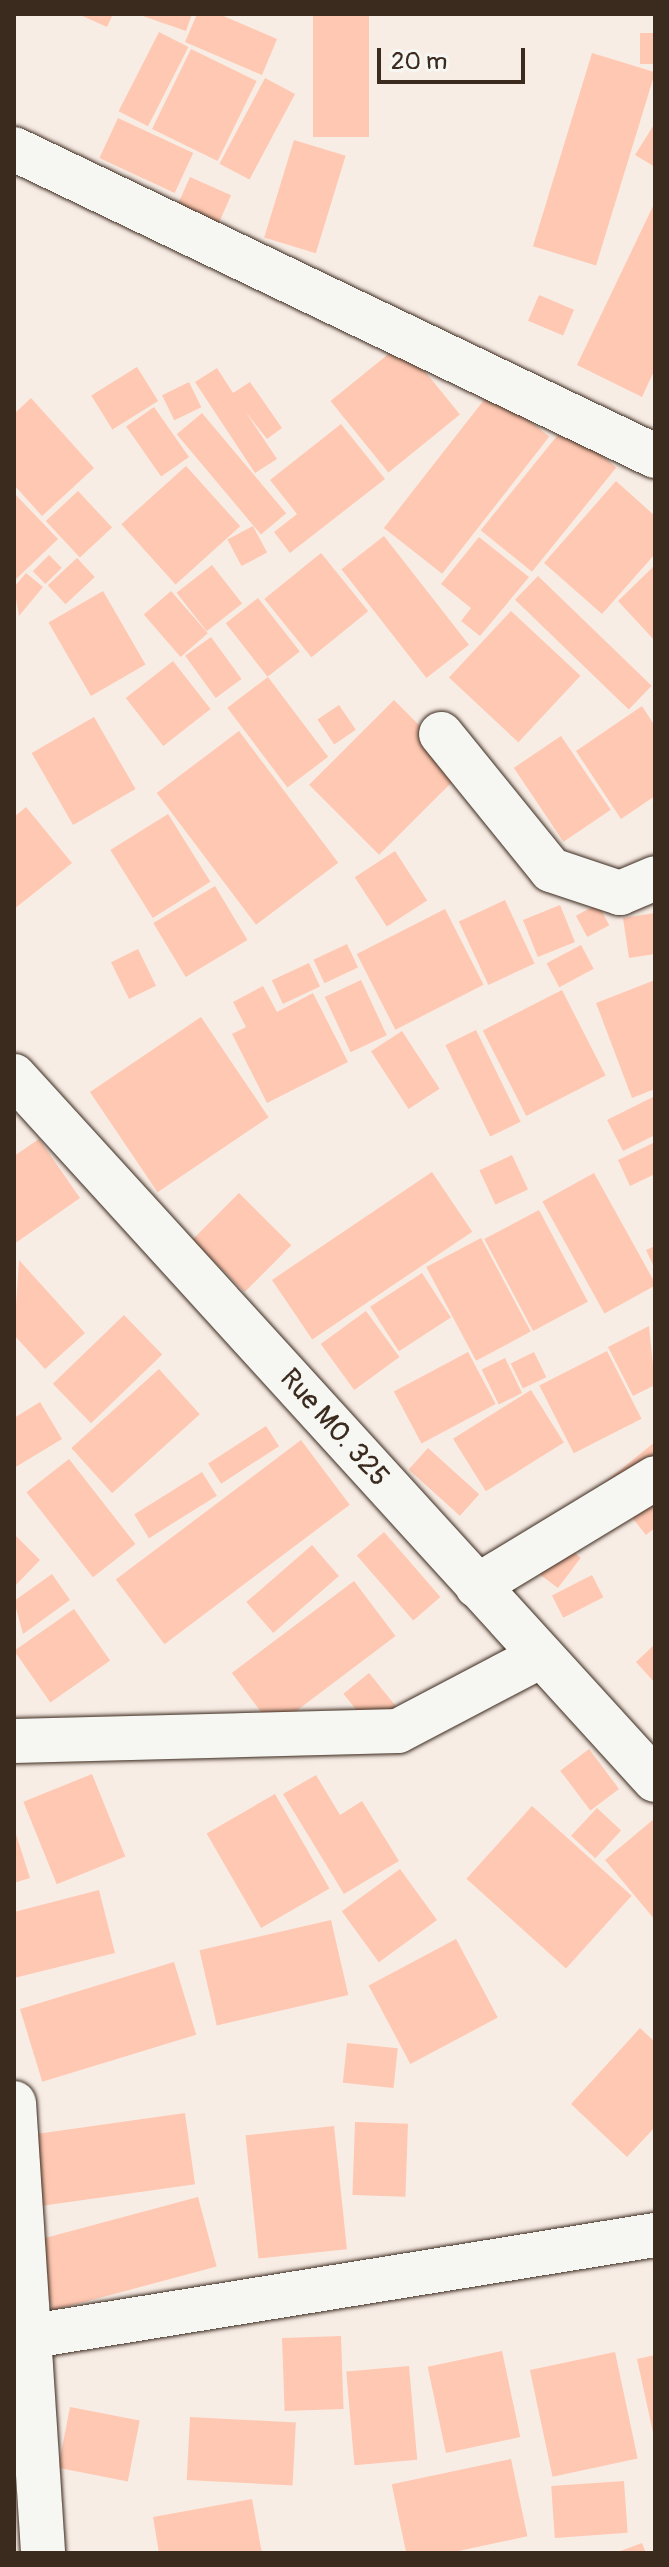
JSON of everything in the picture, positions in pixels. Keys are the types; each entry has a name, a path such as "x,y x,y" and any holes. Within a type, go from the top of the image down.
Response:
{"street":[{"path":"14,149 655,456"},
{"path":"441,734 551,870 620,893 655,878"},
{"name":"Rue MO. 325","path":"14,1076 655,1780"},
{"path":"477,1586 655,1478"},
{"path":"14,1741 398,1731 541,1656"},
{"path":"14,2103 22,2338 43,2553"},
{"path":"22,2338 655,2235"}],"building":[{"path":"78,14 113,14 107,27"},
{"path":"137,14 192,14 186,31"},
{"path":"197,14 219,14 277,39 262,75 185,42"},
{"path":"313,14 369,14 369,137 313,137"},
{"path":"159,32 188,47 148,126 119,111"},
{"path":"640,33 655,33 655,64 640,64"},
{"path":"191,49 257,81 218,161 152,129"},
{"path":"592,53 655,72 596,265 533,246"},
{"path":"265,78 295,94 249,180 219,164"},
{"path":"118,118 193,153 175,193 99,158"},
{"path":"655,123 655,167 635,155"},
{"path":"294,140 346,156 316,253 264,238"},
{"path":"190,177 231,195 218,225 177,206"},
{"path":"655,202 655,369 642,397 577,365"},
{"path":"539,295 574,310 563,336 528,321"},
{"path":"402,343 460,414 388,472 331,401"},
{"path":"137,367 158,401 112,430 91,396"},
{"path":"217,368 233,393 250,382 282,428 267,439 245,411 277,459 255,473 195,382"},
{"path":"189,382 201,407 174,420 162,395"},
{"path":"491,391 549,437 442,574 384,528"},
{"path":"31,398 94,468 42,516 14,485 14,414"},
{"path":"154,407 189,457 161,476 126,427"},
{"path":"202,413 286,513 261,535 177,434"},
{"path":"341,424 385,479 290,553 274,532 297,514 270,480"},
{"path":"565,426 616,468 532,572 481,530"},
{"path":"186,466 240,526 176,584 121,524"},
{"path":"616,481 655,516 655,554 602,614 544,563"},
{"path":"78,491 112,528 80,558 46,521"},
{"path":"14,493 58,539 14,581"},
{"path":"253,526 267,552 241,566 227,540"},
{"path":"384,536 469,645 426,678 341,569"},
{"path":"479,537 529,577 480,636 461,621 471,608 441,584"},
{"path":"321,553 368,611 311,657 264,599"},
{"path":"49,555 62,568 45,584 33,571"},
{"path":"77,558 95,577 65,604 48,585"},
{"path":"212,565 242,604 207,631 177,593"},
{"path":"655,565 655,641 618,601"},
{"path":"26,573 43,587 19,616 14,587"},
{"path":"538,576 652,686 629,709 515,600"},
{"path":"103,591 146,665 91,696 48,622"},
{"path":"171,591 208,633 181,657 144,615"},
{"path":"258,598 300,652 268,677 226,623"},
{"path":"511,611 580,676 518,742 449,678"},
{"path":"211,637 242,679 216,698 185,656"},
{"path":"173,661 211,709 163,746 126,698"},
{"path":"268,677 328,757 287,788 227,708"},
{"path":"394,700 464,770 379,855 309,785"},
{"path":"339,705 356,730 334,744 317,720"},
{"path":"642,706 655,726 655,796 621,819 576,751"},
{"path":"94,717 136,789 73,825 32,753"},
{"path":"239,731 338,863 256,925 157,793"},
{"path":"561,736 611,810 564,842 514,768"},
{"path":"26,807 72,863 14,909 14,817"},
{"path":"168,814 210,882 153,918 110,850"},
{"path":"395,851 427,900 387,927 355,877"},
{"path":"215,886 247,940 186,977 153,923"},
{"path":"505,900 535,963 488,985 459,922"},
{"path":"598,904 609,925 587,937 576,916"},
{"path":"560,905 575,942 538,957 523,920"},
{"path":"445,909 484,985 395,1030 357,954"},
{"path":"655,913 655,954 629,958 623,918"},
{"path":"347,944 358,968 324,983 313,960"},
{"path":"581,945 594,969 559,987 547,963"},
{"path":"138,949 156,986 129,999 111,962"},
{"path":"309,963 320,987 283,1004 272,980"},
{"path":"361,980 387,1035 351,1052 325,997"},
{"path":"655,980 655,1089 632,1098 596,1003"},
{"path":"263,986 277,1012 313,993 348,1062 267,1103 232,1034 246,1027 233,1002"},
{"path":"562,990 606,1076 526,1116 483,1030"},
{"path":"201,1017 269,1117 158,1192 90,1092"},
{"path":"476,1030 521,1122 490,1137 445,1045"},
{"path":"402,1031 440,1089 409,1109 371,1051"},
{"path":"655,1096 655,1135 623,1151 607,1120"},
{"path":"39,1139 80,1198 14,1244 14,1156"},
{"path":"655,1142 655,1174 630,1186 618,1160"},
{"path":"512,1155 528,1189 495,1205 479,1170"},
{"path":"432,1172 472,1232 312,1340 272,1280"},
{"path":"594,1173 655,1283 604,1314 542,1202"},
{"path":"239,1193 291,1245 245,1292 192,1240"},
{"path":"539,1210 588,1302 533,1331 484,1239"},
{"path":"481,1238 531,1332 476,1361 426,1267"},
{"path":"655,1246 655,1269 646,1250"},
{"path":"19,1260 85,1333 45,1369 14,1335"},
{"path":"422,1273 451,1317 399,1351 370,1307"},
{"path":"366,1311 400,1357 354,1390 321,1344"},
{"path":"124,1315 162,1355 91,1423 53,1384"},
{"path":"649,1326 655,1385 633,1396 608,1347"},
{"path":"607,1351 642,1419 574,1453 539,1386"},
{"path":"468,1352 496,1404 422,1444 394,1391"},
{"path":"534,1352 546,1377 523,1389 511,1363"},
{"path":"505,1358 522,1393 499,1404 482,1369"},
{"path":"159,1369 200,1414 112,1493 71,1448"},
{"path":"531,1390 564,1443 486,1491 453,1439"},
{"path":"40,1402 62,1439 14,1468 14,1418"},
{"path":"266,1426 279,1446 221,1484 208,1464"},
{"path":"301,1440 350,1505 164,1644 116,1580"},
{"path":"655,1442 655,1528 646,1535 604,1483"},
{"path":"428,1448 479,1494 460,1516 409,1470"},
{"path":"69,1459 135,1544 93,1577 26,1492"},
{"path":"202,1472 217,1496 149,1538 134,1514"},
{"path":"384,1532 440,1597 413,1621 357,1556"},
{"path":"14,1534 40,1560 14,1587"},
{"path":"560,1542 581,1558 558,1588 537,1572"},
{"path":"312,1545 339,1576 273,1633 246,1602"},
{"path":"52,1574 70,1600 23,1634 14,1601"},
{"path":"592,1575 603,1597 563,1618 552,1595"},
{"path":"354,1581 396,1636 273,1728 232,1673"},
{"path":"74,1609 110,1661 50,1702 14,1651"},
{"path":"655,1644 655,1683 636,1662"},
{"path":"369,1673 398,1709 372,1730 343,1694"},
{"path":"589,1749 619,1789 590,1811 560,1771"},
{"path":"92,1774 125,1857 57,1884 23,1802"},
{"path":"316,1775 340,1815 362,1801 399,1861 344,1894 283,1794"},
{"path":"275,1794 330,1888 261,1928 207,1834"},
{"path":"532,1806 632,1896 566,1968 466,1879"},
{"path":"597,1808 621,1831 595,1858 571,1836"},
{"path":"655,1818 655,1920 605,1860"},
{"path":"14,1832 30,1878 14,1883"},
{"path":"400,1869 437,1920 379,1962 342,1911"},
{"path":"99,1890 115,1953 14,1978 14,1912"},
{"path":"331,1920 348,1995 217,2025 199,1950"},
{"path":"456,1939 498,2018 410,2064 369,1985"},
{"path":"174,1962 196,2035 42,2082 20,2009"},
{"path":"640,2028 655,2042 655,2127 627,2157 571,2104"},
{"path":"347,2043 398,2048 394,2088 343,2083"},
{"path":"185,2113 195,2184 43,2206 32,2134"},
{"path":"355,2122 408,2124 405,2197 352,2195"},
{"path":"334,2126 347,2249 258,2259 245,2135"},
{"path":"198,2197 217,2267 52,2311 34,2241"},
{"path":"341,2336 344,2409 285,2411 282,2338"},
{"path":"502,2351 520,2437 446,2453 428,2367"},
{"path":"615,2352 638,2459 553,2477 530,2370"},
{"path":"655,2355 655,2437 654,2437 637,2359"},
{"path":"409,2366 417,2460 354,2465 346,2371"},
{"path":"70,2407 140,2421 128,2481 58,2468"},
{"path":"190,2417 296,2423 293,2485 187,2480"},
{"path":"511,2459 527,2536 449,2553 406,2553 392,2484"},
{"path":"624,2481 628,2533 555,2538 551,2486"},
{"path":"252,2499 262,2553 159,2553 153,2517"},
{"path":"642,2543 646,2553 615,2553"}]}
